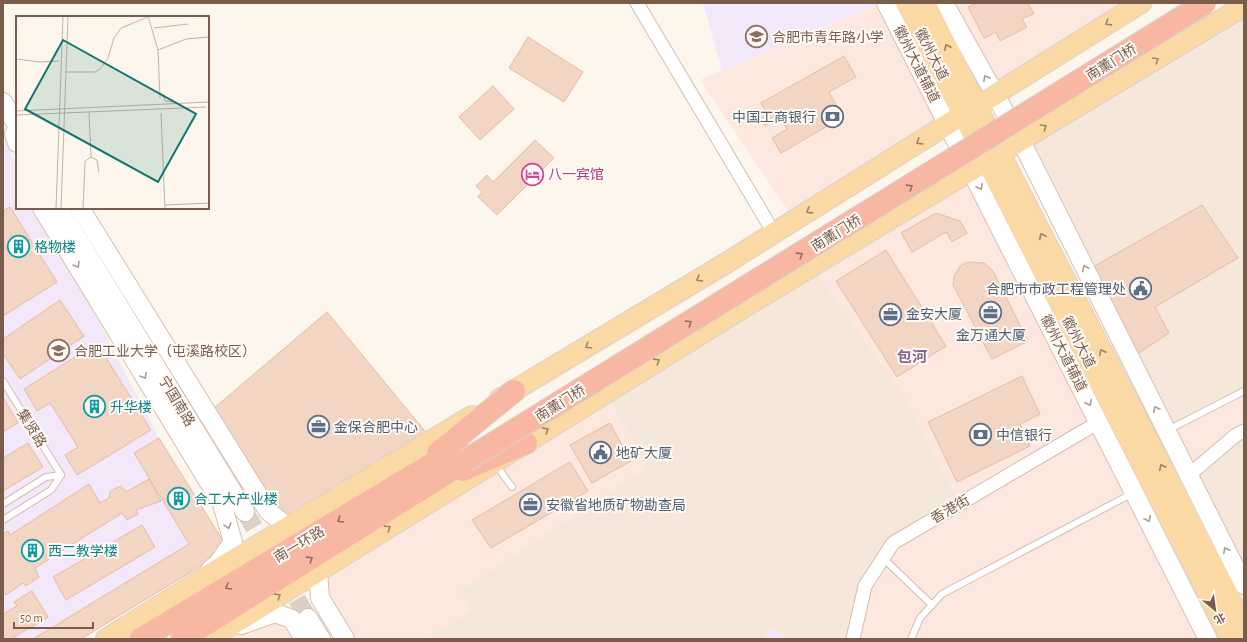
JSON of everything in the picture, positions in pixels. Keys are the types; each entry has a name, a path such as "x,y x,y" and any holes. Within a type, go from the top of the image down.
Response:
{"highway":[{"name":"南薰门桥","path":"461,455 1180,3"},
{"name":"南薰门桥","path":"461,455 1205,3"},
{"path":"414,484 514,390"},
{"path":"414,484 526,443"},
{"name":"南一环路","path":"182,639 414,484 461,455"},
{"name":"南一环路","path":"141,639 414,484"}],"main road":[{"name":"徽州大道辅道","path":"886,3 962,115 986,162 1099,422 1208,639"},
{"name":"徽州大道","path":"906,3 1231,639"},
{"name":"徽州大道","path":"925,3 962,115"},
{"path":"944,3 1021,141 1244,585"},
{"path":"106,639 774,232 1141,3"},
{"path":"214,636 756,300 1244,6"},
{"path":"3,102 16,135"},
{"path":"3,117 16,135"},
{"name":"徽州大道","path":"986,162 1244,626"},
{"path":"43,209 222,504 233,542 218,564 194,584"},
{"name":"宁国南路","path":"60,209 250,511 69,209"},
{"path":"81,209 268,511 288,527"},
{"path":"318,571 320,598 345,639"},
{"path":"200,639 214,636 275,613 292,619 304,639"},
{"path":"321,639 312,614 334,639"}],"street":[{"path":"637,3 774,232"},
{"name":"香港街","path":"853,639 865,586 893,543 1099,422"},
{"path":"1189,475 1236,435 1244,431"}],"lane":[{"name":"集贤路","path":"3,381 61,475"},
{"path":"1166,430 1244,391"},
{"path":"494,462 512,487"},
{"path":"3,504 46,477 61,475"},
{"path":"3,520 51,490 61,475"},
{"path":"911,639 920,618 942,594 1134,492"},
{"path":"883,558 932,605"}],"shaded area":[{"name":"合肥市青年路小学","path":"703,3 882,3 722,71"},
{"path":"882,3 948,124 794,220 700,80"},
{"path":"944,3 1141,3 995,95"},
{"path":"1244,6 1244,391 1166,430 1130,359 1169,333 1155,307 1237,258 1202,205 1086,271 1021,141"},
{"name":"合肥工业大学（屯溪路校区）","path":"3,138 16,163 16,209 41,209 159,438 228,549 81,639 3,639"},
{"path":"971,170 1208,639 853,639 865,586 893,543 960,503 906,398 812,266"},
{"path":"812,266 906,398 960,503 853,639 786,639 773,628 763,639 425,639 471,611 460,591 647,467 606,393"},
{"path":"1244,391 1244,431 1189,475 1166,430"},
{"path":"606,393 647,467 461,591 471,611 425,639 345,639 318,571"},
{"path":"1244,431 1244,585 1189,475"},
{"path":"275,613 304,639 209,639"},
{"path":"773,628 786,639 763,639"}],"building":[{"path":"977,3 1028,3 1034,14 1022,19 1027,27 1000,41 996,32 984,38 968,7"},
{"path":"528,37 583,72 564,102 509,68"},
{"path":"844,56 856,77 829,92 843,117 781,153 772,138 787,129 780,117 765,126 758,114 765,110 761,103"},
{"path":"493,86 514,109 480,140 459,117"},
{"path":"535,140 554,158 497,215 478,197 482,192 476,186 487,175 493,182"},
{"name":"合肥市市政工程管理处","path":"1202,205 1238,258 1155,307 1169,333 1130,359 1086,271"},
{"name":"格物楼","path":"10,207 57,282 3,316 3,211"},
{"path":"936,213 960,221 967,233 952,242 946,232 912,252 901,233"},
{"name":"金安大厦","path":"886,250 946,346 897,377 836,281"},
{"name":"金万通大厦","path":"968,262 984,263 993,271 1028,341 992,359 953,285 954,276 960,266"},
{"path":"60,300 84,336 20,379 3,354 3,339"},
{"name":"金保合肥中心","path":"327,312 432,440 288,527 207,414"},
{"name":"升华楼","path":"97,343 151,430 77,475 65,455 78,447 50,403 37,411 24,389"},
{"name":"中信银行","path":"1022,376 1040,414 1020,424 1030,446 957,482 928,422"},
{"path":"3,397 18,423 3,432"},
{"name":"地矿大厦","path":"610,423 631,461 592,483 570,445"},
{"name":"合工大产业楼","path":"159,438 228,549 81,639 33,639 189,544 134,453"},
{"path":"28,443 43,467 3,491 3,458"},
{"name":"安徽省地质矿物勘查局","path":"570,462 588,491 491,548 472,520"},
{"name":"西二教学楼","path":"149,479 161,501 136,510 138,514 127,520 122,513 35,568 39,577 26,586 23,583 6,595 3,591 3,534 8,531 10,535 89,484 100,503 109,498 110,492 114,489 121,486 126,492"},
{"path":"142,525 155,547 66,600 53,577"},
{"path":"32,591 48,617 11,639 3,639 3,614 17,606 14,602"}],"tunnel":[{"path":"245,512 270,554"},
{"path":"283,576 308,618"}],"place":[{"name":"合肥市青年路小学","path":"757,37"},
{"name":"中国工商银行","path":"832,117"},
{"name":"八一宾馆","path":"532,174"},
{"name":"格物楼","path":"19,247"},
{"name":"合肥市市政工程管理处","path":"1141,289"},
{"name":"金万通大厦","path":"991,313"},
{"name":"金安大厦","path":"891,314"},
{"name":"合肥工业大学（屯溪路校区）","path":"59,351"},
{"name":"升华楼","path":"94,407"},
{"name":"金保合肥中心","path":"318,427"},
{"name":"中信银行","path":"980,435"},
{"name":"地矿大厦","path":"601,453"},
{"name":"合工大产业楼","path":"179,499"},
{"name":"安徽省地质矿物勘查局","path":"530,505"},
{"name":"西二教学楼","path":"32,551"}],"district":[{"name":"包河","path":"912,357"}]}
